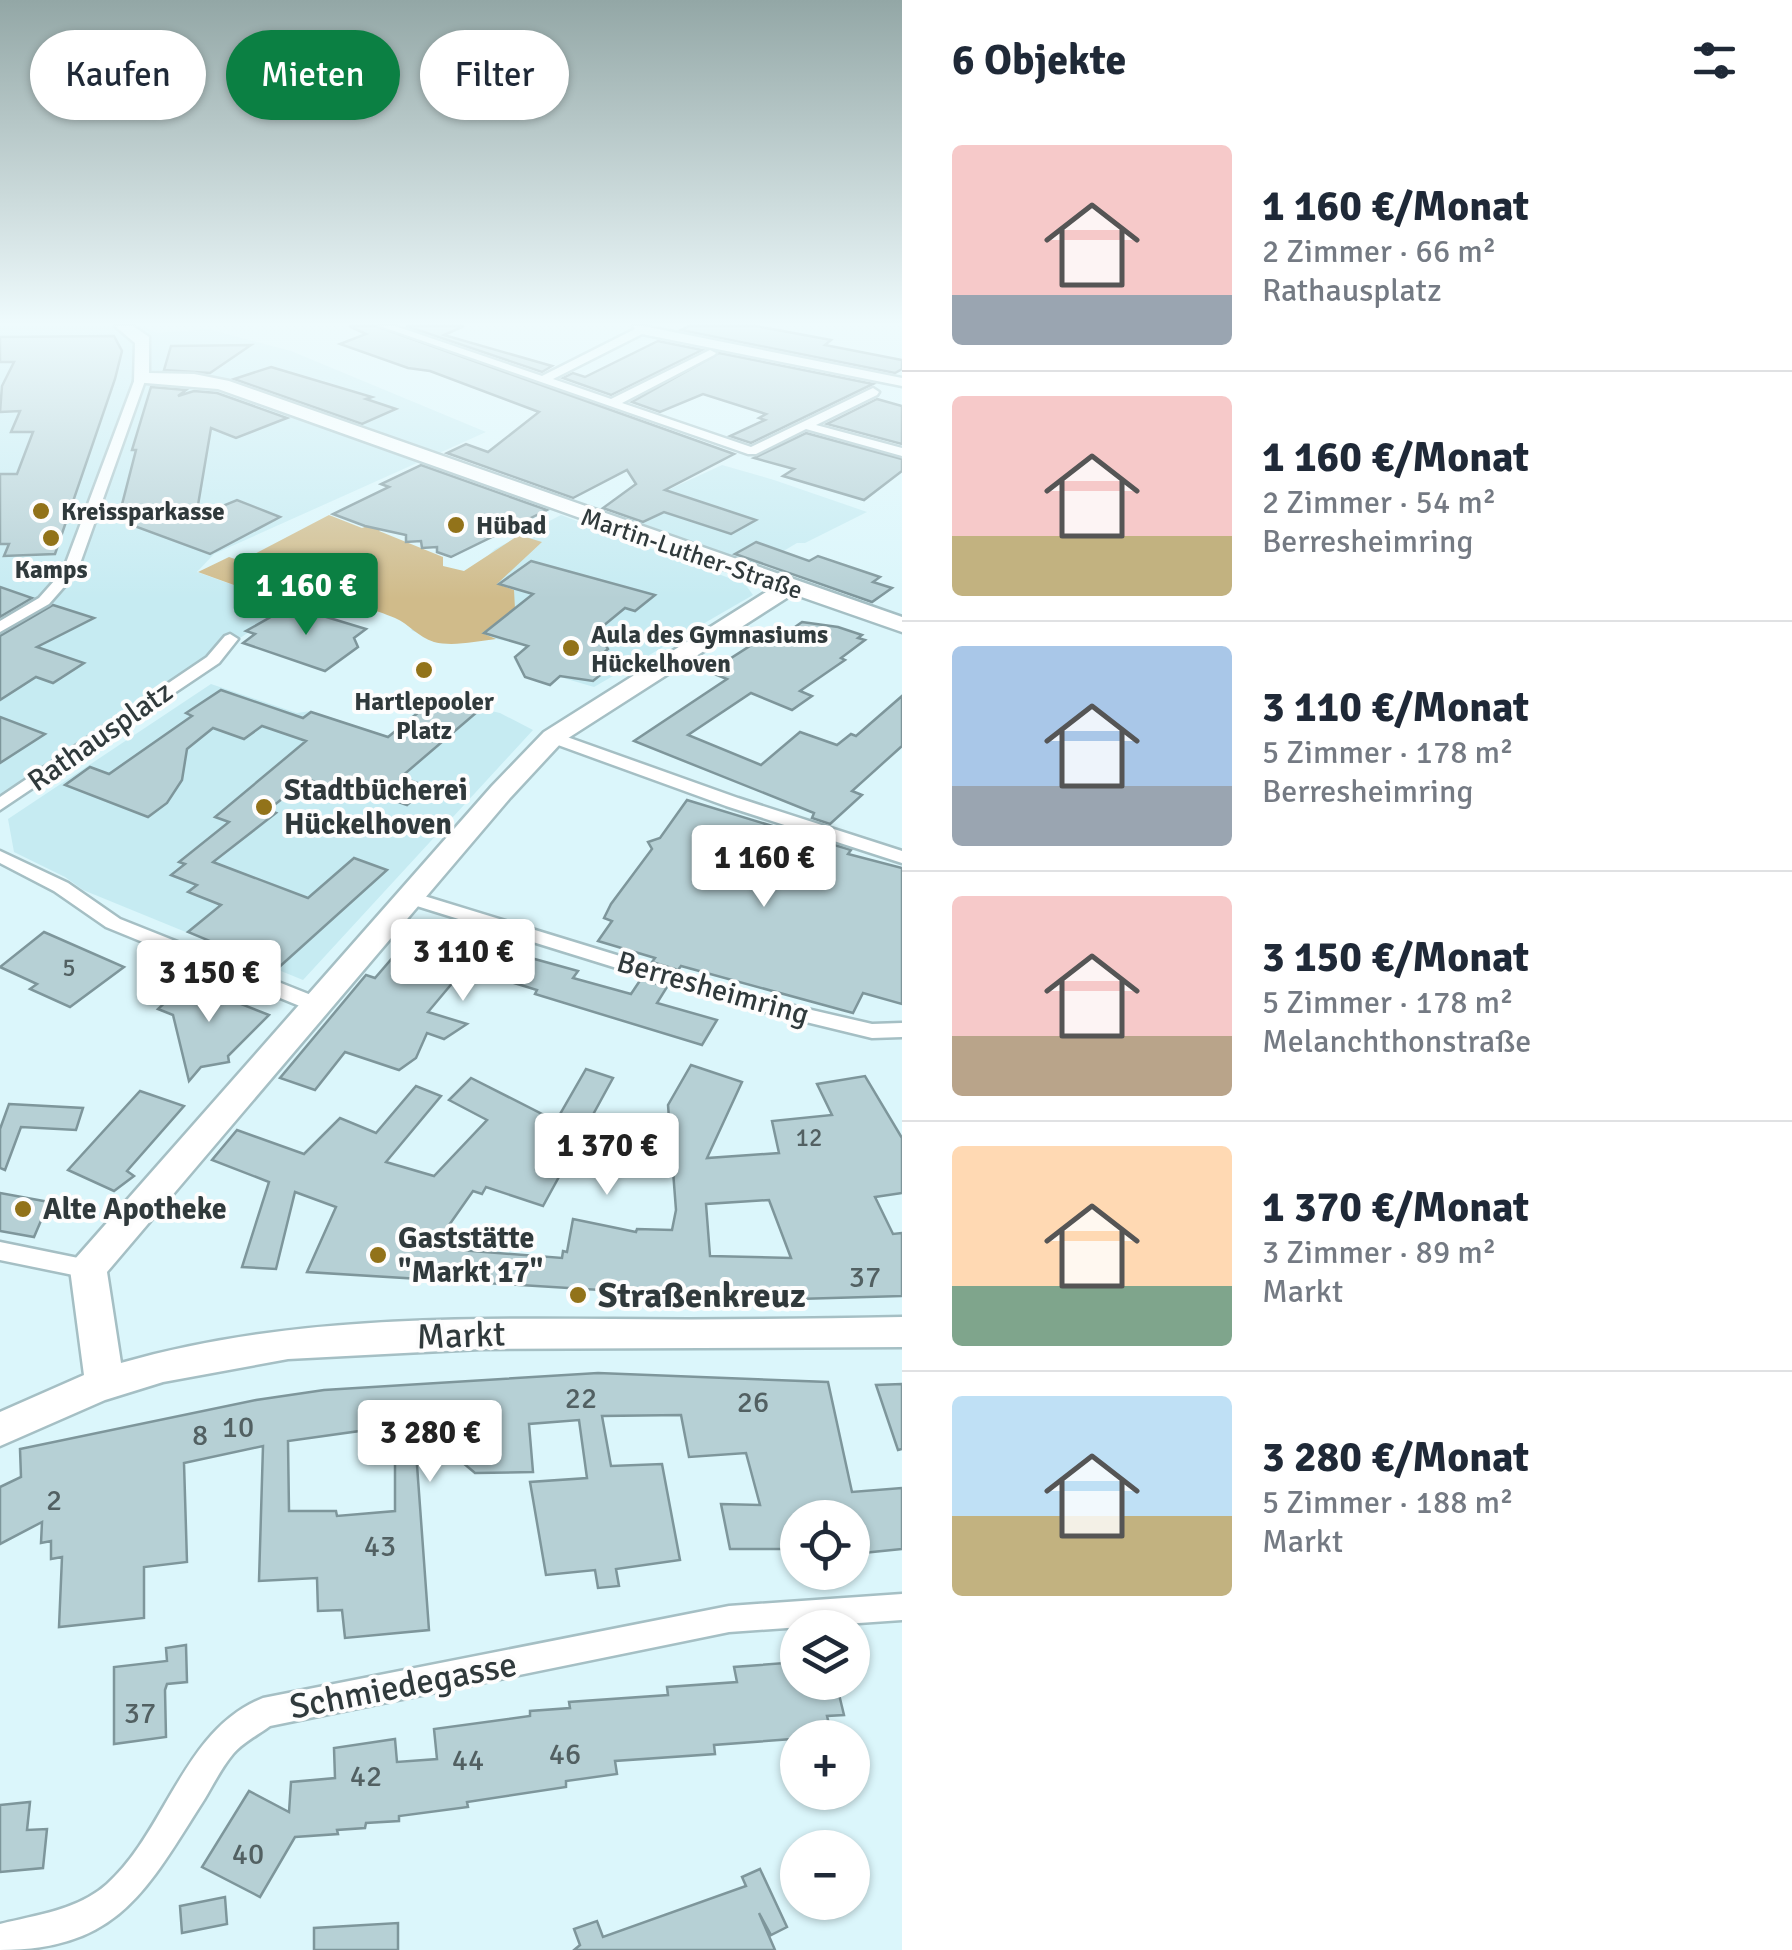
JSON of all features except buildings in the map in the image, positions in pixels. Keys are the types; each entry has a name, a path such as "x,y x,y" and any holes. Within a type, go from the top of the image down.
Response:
{"street":[{"path":"0,627 44,602 70,572 126,417"},
{"name":"Martin-Luther-Straße","path":"315,417 902,625"},
{"path":"649,417 752,451 824,417"},
{"path":"806,426 902,452"},
{"path":"105,1384 88,1269 553,738 789,587"},
{"name":"Rathausplatz","path":"8,800 213,660 230,639"},
{"path":"553,738 750,808 902,856"},
{"path":"0,856 61,887 113,923 319,1006"},
{"name":"Berresheimring","path":"410,898 743,1000 872,1031 902,1030"},
{"path":"0,1252 88,1269"},
{"name":"Markt","path":"16,1423 105,1384 191,1361 266,1349 381,1338 510,1334 902,1332"},
{"name":"Schmiedegasse","path":"0,1942 83,1919 118,1896 223,1742 263,1713 728,1619 902,1607"}],"shaded area":[{"path":"0,417 450,417 486,432 214,554 197,572 289,605 0,800"},
{"path":"722,465 867,512 805,543 797,543 758,566 614,515"},
{"path":"329,515 362,528 373,524 382,528 379,531 443,557 443,566 464,571 519,535 542,542 497,584 514,590 515,609 482,633 496,639 465,643 434,642 395,618 357,605 313,600 289,605 198,572 229,557 241,561"},
{"path":"561,515 745,584 753,595 594,687 560,677 550,685 524,677 514,659 526,645 496,639 440,643 411,630 495,549"},
{"path":"211,684 297,713 311,711 397,739 410,728 400,725 434,698 500,713 533,730 303,980 83,890 14,852 8,819"}],"place":[{"name":"Kreissparkasse","path":"41,511"},
{"name":"Hübad","path":"456,525"},
{"name":"Kamps","path":"51,538"},
{"name":"Aula des Gymnasiums Hückelhoven","path":"571,648"},
{"name":"Hartlepooler Platz","path":"424,670"},
{"name":"Stadtbücherei Hückelhoven","path":"264,807"},
{"name":"Alte Apotheke","path":"23,1209"},
{"name":"Gaststätte \"Markt 17\"","path":"378,1255"},
{"name":"Straßenkreuz","path":"578,1295"}]}
